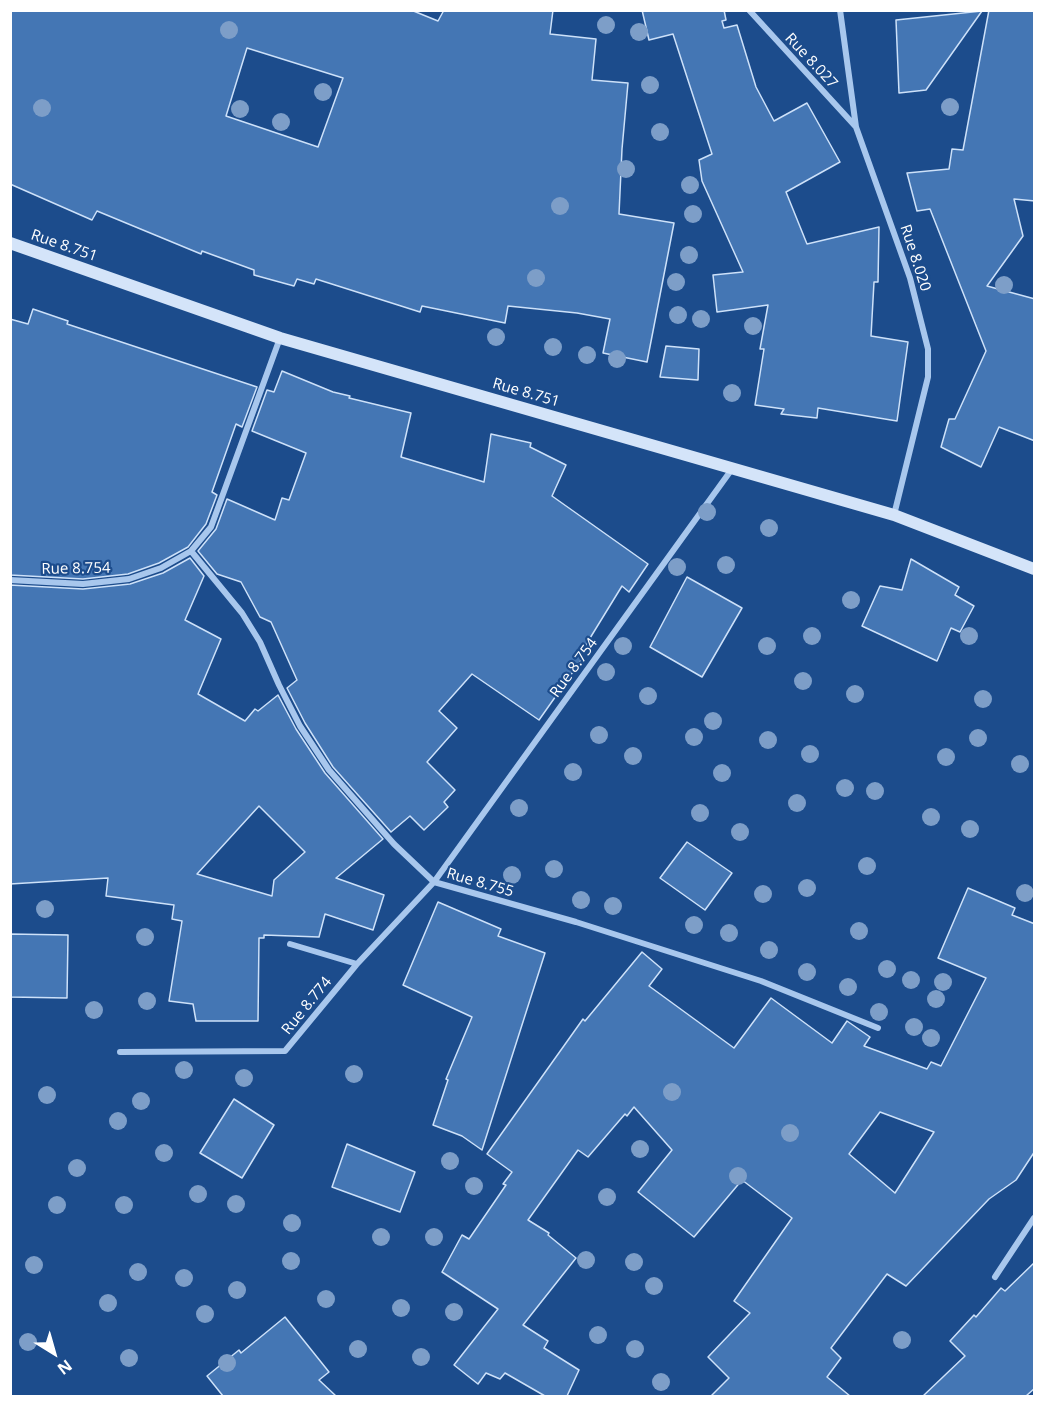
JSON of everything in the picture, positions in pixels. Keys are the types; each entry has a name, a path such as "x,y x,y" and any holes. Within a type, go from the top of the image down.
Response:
{"main road":[{"name":"Rue 8.751","path":"10,243 280,338 894,515 1035,569"}],"street":[{"name":"Rue 8.027","path":"749,10 856,127"},
{"name":"Rue 8.020","path":"840,10 856,127 910,278 928,350 928,377 894,515"},
{"name":"Rue 8.754","path":"10,580 83,584 129,579 161,568 191,551 211,527 280,338"},
{"name":"Rue 8.754","path":"434,882 733,469"},
{"name":"Rue 8.755","path":"191,551 242,613 260,642 300,726 329,770 394,844 434,882 576,922 761,981 878,1028"},
{"name":"Rue 8.774","path":"120,1052 285,1051 357,964 434,882"},
{"path":"290,944 357,964"},
{"path":"995,1276 1035,1218"}],"building":[{"path":"10,10 411,10 438,21 444,10 553,10 550,34 596,39 592,80 628,83 619,214 674,223 647,362 603,353 610,319 508,306 505,323 422,306 420,312 316,279 314,284 297,279 294,286 254,275 254,270 202,251 201,254 97,211 92,220 10,184","holes":["247,48 343,78 318,147 226,116"]},
{"path":"642,10 724,10 726,20 722,21 724,28 737,25 756,87 774,121 807,103 840,162 786,192 807,244 879,227 878,282 874,282 871,336 908,342 897,421 818,408 817,418 781,414 784,409 755,405 764,349 760,349 768,305 717,312 713,275 743,272 702,181 699,160 712,154 673,34 649,40"},
{"path":"989,10 1035,10 1035,201 1014,199 1023,236 987,286 1035,299 1035,441 999,427 981,467 941,447 949,419 955,419 986,351 930,209 917,211 907,173 949,169 952,149 963,150"},
{"path":"982,11 926,90 899,93 896,20"},
{"path":"33,309 68,321 67,324 257,387 242,427 236,424 212,492 217,495 206,524 188,547 159,563 128,574 83,579 10,575 10,319 28,324"},
{"path":"666,346 699,349 698,380 660,377"},
{"path":"282,371 333,392 350,396 349,398 411,413 401,457 484,482 491,434 531,443 530,447 566,465 552,496 648,564 629,592 622,586 579,656 582,659 539,720 472,674 439,711 457,728 427,762 455,790 444,802 448,807 424,830 410,816 391,832 333,767 305,723 287,688 297,680 271,622 260,617 241,582 217,574 198,551 216,529 227,499 275,520 282,498 289,500 306,453 252,431 267,390 274,392"},
{"path":"190,558 204,576 185,620 221,639 198,694 245,721 255,709 258,711 278,695 296,729 325,773 383,839 336,878 384,895 373,930 325,914 319,937 264,935 264,938 259,938 258,1021 196,1021 193,1004 169,1001 182,921 172,919 174,905 106,896 108,878 10,884 10,585 83,589 130,584 163,573","holes":["259,806 305,852 274,880 272,896 197,874"]},
{"path":"911,559 959,587 955,595 974,606 960,632 951,628 937,661 862,626 880,586 902,590"},
{"path":"687,577 742,608 702,677 650,647"},
{"path":"687,842 732,873 705,910 660,878"},
{"path":"968,888 1015,908 1012,915 1035,924 1035,1151 1016,1180 989,1199 906,1286 887,1274 831,1348 841,1358 827,1377 850,1396 711,1396 729,1378 708,1357 750,1313 734,1301 792,1218 742,1180 694,1237 638,1192 672,1150 634,1107 627,1116 625,1114 588,1157 578,1150 528,1220 549,1233 548,1235 576,1258 523,1325 548,1341 544,1348 579,1370 567,1396 545,1396 505,1373 500,1379 486,1373 478,1384 454,1365 498,1309 442,1272 462,1235 469,1239 506,1185 503,1184 512,1172 487,1154 583,1019 585,1021 642,952 662,969 649,986 734,1048 771,998 832,1043 847,1021 870,1037 864,1046 927,1069 931,1062 941,1066 986,978 938,958","holes":["880,1112 934,1132 895,1193 849,1154"]},
{"path":"438,902 501,929 498,936 545,953 482,1150 462,1136 433,1125 448,1080 446,1079 472,1017 403,985"},
{"path":"10,934 68,935 67,998 10,997"},
{"path":"234,1099 274,1125 242,1178 200,1153"},
{"path":"347,1144 415,1172 400,1212 332,1187"},
{"path":"1035,1262 1035,1388 1026,1396 923,1396 965,1356 950,1341 974,1315 976,1317 1001,1288 1005,1291"},
{"path":"285,1317 329,1372 319,1380 336,1396 223,1396 207,1376 239,1350 241,1353"}]}
